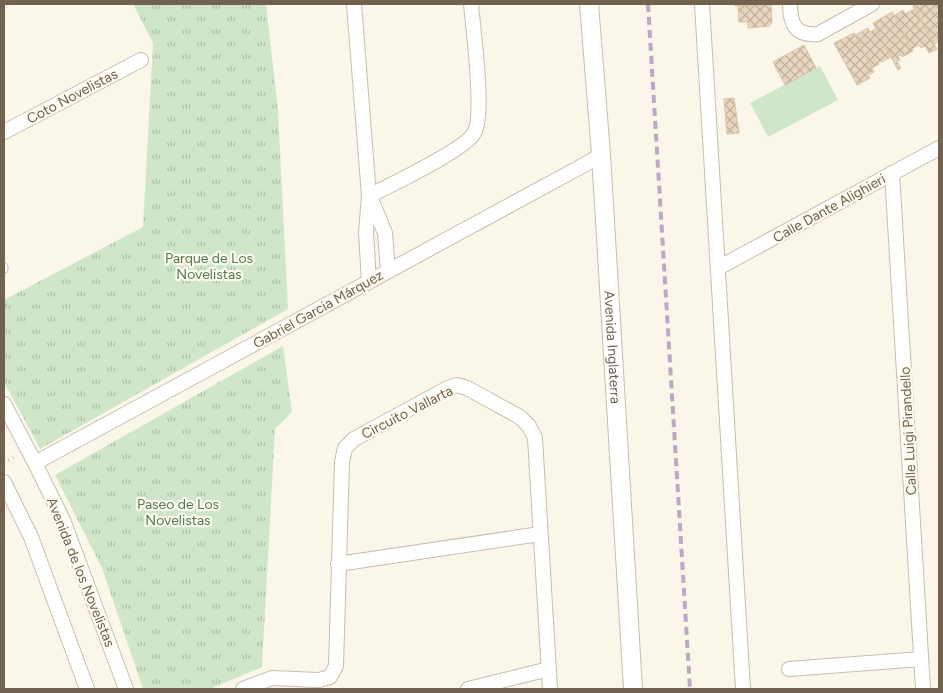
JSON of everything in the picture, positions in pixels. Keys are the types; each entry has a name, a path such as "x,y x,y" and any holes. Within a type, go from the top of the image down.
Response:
{"street":[{"path":"354,4 369,196 366,232 369,282"},
{"path":"369,196 458,148 475,133 480,109 471,4"},
{"name":"Avenida Inglaterra","path":"590,4 601,154 633,689"},
{"path":"702,4 743,689"},
{"path":"790,4 792,22 797,29 805,34 818,34 872,4"},
{"name":"Coto Novelistas","path":"4,132 141,60"},
{"name":"Calle Dante Alighieri","path":"718,268 939,148"},
{"name":"Gabriel Garcia Márquez","path":"35,463 601,154"},
{"name":"Calle Luigi Pirandello","path":"892,173 923,689"},
{"path":"369,196 385,233 388,271"},
{"name":"Circuito Vallarta","path":"243,689 272,678 319,680 330,677 336,666 342,462 345,448 354,439 448,388 458,385 520,417 529,426 535,438 550,689"},
{"name":"Avenida de los Novelistas","path":"4,404 63,520 126,689"},
{"path":"4,482 32,537 88,689"},
{"path":"338,564 540,534"},
{"path":"789,669 921,660"},
{"path":"468,689 549,669"}],"green space":[{"name":"Parque de Los Novelistas","path":"133,4 266,4 278,111 288,309 40,449 4,382 4,300 143,227 153,43"},
{"path":"820,66 838,100 768,137 750,103"},
{"name":"Paseo de Los Novelistas","path":"283,346 292,412 275,429 262,667 210,689 143,689 102,568 55,475"}],"building":[{"path":"734,4 767,4 735,6"},
{"path":"771,4 772,23 770,26 748,28 748,22 739,22 738,6"},
{"path":"917,4 937,4 939,8 939,41 934,44 913,6"},
{"path":"914,9 937,49 929,53 925,46 921,48 919,45 912,49 894,16 903,10 905,14"},
{"path":"892,12 913,51 902,57 901,55 898,56 900,60 897,61 901,68 898,70 873,23"},
{"path":"868,28 870,32 876,29 891,57 878,62 879,64 872,68 855,35"},
{"path":"854,33 874,72 868,75 870,78 857,85 834,43"},
{"path":"804,45 816,68 785,85 773,62"},
{"path":"734,98 739,133 727,134 724,99"}],"railway":[{"path":"648,4 690,689"}]}
